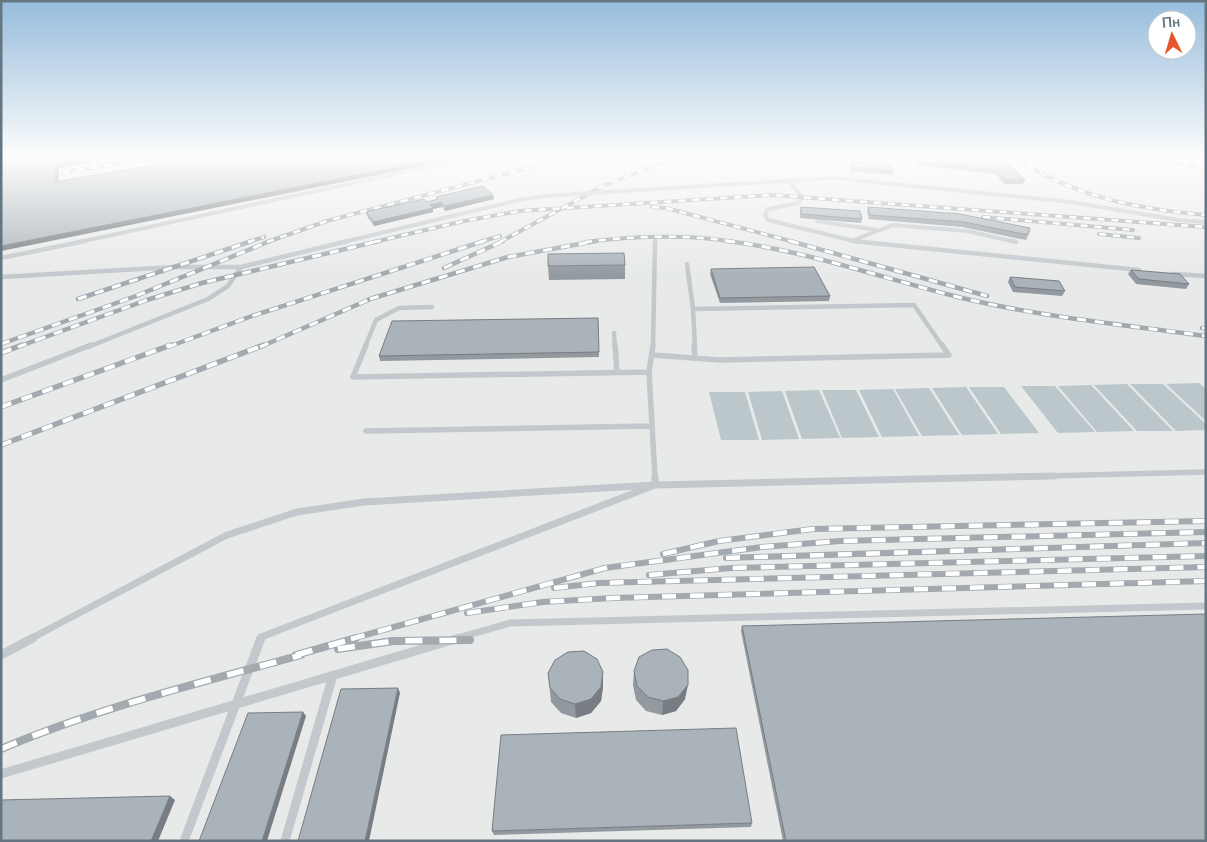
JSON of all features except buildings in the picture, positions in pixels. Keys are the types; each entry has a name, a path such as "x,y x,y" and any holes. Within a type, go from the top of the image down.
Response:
{"lane":[{"path":"1,258 195,218 284,197"},
{"path":"1,277 174,267 241,267 537,197"},
{"path":"802,197 799,202 768,209 765,214 768,220 777,224 851,241 1147,271"},
{"path":"1025,197 1071,202 1178,220 1206,222"},
{"path":"817,221 879,230"},
{"path":"851,241 893,225 966,231 1016,242"},
{"path":"655,240 654,355 649,372 655,485"},
{"path":"687,264 693,309 695,358"},
{"path":"1,380 194,306 215,296 230,285 241,267"},
{"path":"1166,273 1206,276"},
{"path":"654,355 730,359 949,354 914,305 693,309"},
{"path":"432,307 400,308 376,320 353,377 649,372"},
{"path":"614,333 617,372"},
{"path":"366,431 652,426"},
{"path":"1,655 227,535 297,512 364,502 655,485 1206,472"},
{"path":"184,841 261,637 655,485"},
{"path":"1,774 510,623 1206,606"},
{"path":"285,841 333,675"}],"shaded area":[{"path":"1,197 1206,197 1206,841 1,841"},
{"path":"1199,383 1206,389 1206,421 1166,384"},
{"path":"1127,384 1173,431 1137,431 1094,385"},
{"path":"1130,384 1163,384 1206,424 1206,430 1176,431"},
{"path":"1091,385 1134,431 1097,432 1058,386"},
{"path":"1021,386 1055,386 1095,432 1058,433"},
{"path":"966,387 998,434 962,435 932,388"},
{"path":"969,387 1004,387 1039,433 1001,434"},
{"path":"929,388 959,435 922,436 895,389"},
{"path":"893,389 919,436 882,437 859,390"},
{"path":"819,390 840,438 802,439 785,391"},
{"path":"822,390 856,390 879,437 842,438"},
{"path":"782,391 799,439 762,440 748,392"},
{"path":"709,392 745,392 759,440 721,440"}],"railway":[{"path":"267,242 327,221 417,197"},
{"path":"562,208 582,197"},
{"path":"562,208 736,197"},
{"path":"803,197 1206,227"},
{"path":"1101,197 1131,205 1206,215"},
{"path":"652,207 666,208 794,242"},
{"path":"374,242 464,221 520,211 562,208"},
{"path":"500,242 562,208"},
{"path":"983,217 1133,230"},
{"path":"1099,234 1139,238"},
{"path":"480,242 500,236"},
{"path":"248,242 264,237"},
{"path":"585,242 660,237 717,239 735,242"},
{"path":"78,299 252,241"},
{"path":"1,344 136,296 270,241"},
{"path":"37,340 147,300 202,283 379,241"},
{"path":"168,347 252,316 484,241"},
{"path":"444,268 503,241"},
{"path":"371,299 508,257 596,241"},
{"path":"726,241 786,251 992,305 1084,320 1206,336"},
{"path":"790,241 987,296"},
{"path":"260,347 371,299"},
{"path":"18,347 42,338"},
{"path":"1,353 22,345"},
{"path":"1,407 171,345"},
{"path":"1,445 264,345"},
{"path":"663,554 719,541 813,529 1206,521"},
{"path":"351,639 605,568 762,547 840,541 1206,532"},
{"path":"726,558 1206,543"},
{"path":"649,575 731,568 1206,556"},
{"path":"554,588 599,583 1206,567"},
{"path":"467,613 543,602 613,598 1206,581"},
{"path":"296,655 356,638"},
{"path":"338,649 393,641 470,640"},
{"path":"1,749 37,734 111,709 301,655"}]}
